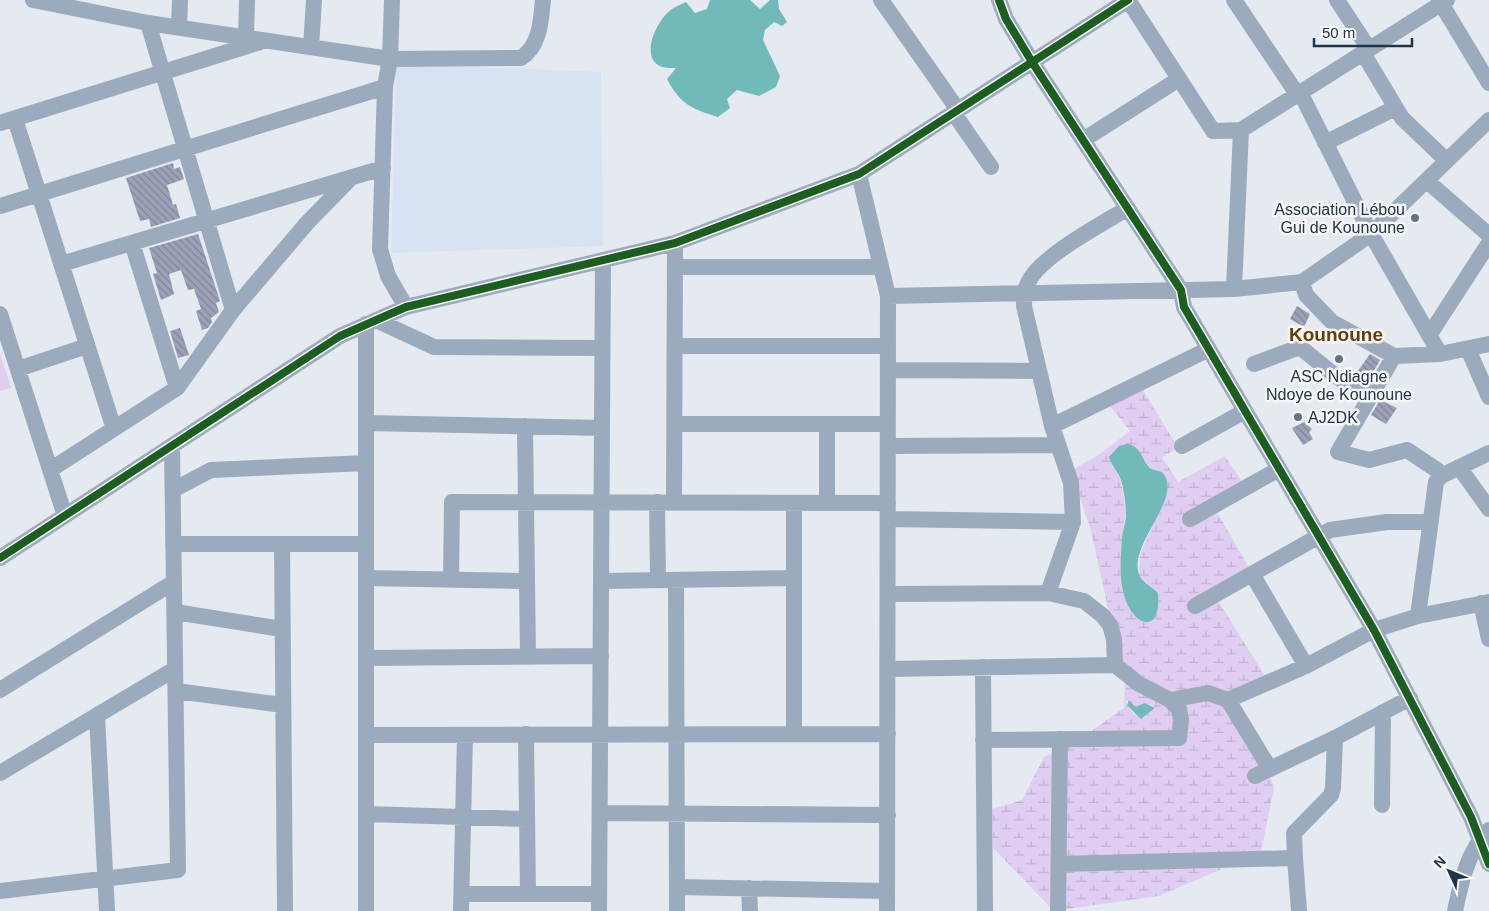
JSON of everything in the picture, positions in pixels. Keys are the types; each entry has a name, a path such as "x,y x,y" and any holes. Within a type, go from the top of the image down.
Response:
{"street":[{"path":"36,0 108,7 148,23 390,59 521,58 535,44 543,0"},
{"path":"180,0 180,27"},
{"path":"246,38 247,0"},
{"path":"312,47 314,0"},
{"path":"392,0 390,59 385,87 380,249 388,276 406,307"},
{"path":"881,0 956,111 990,167"},
{"path":"999,0 1006,19 1032,62 1181,290 1184,306 1374,630 1472,817 1484,835 1489,864"},
{"path":"0,558 340,336 406,307 675,242 859,174 1128,0 1213,131 1241,130 1442,1 1489,82"},
{"path":"1234,0 1299,93 1371,234 1440,354"},
{"path":"1337,0 1395,108 1408,126 1446,160"},
{"path":"148,23 233,310"},
{"path":"114,429 39,194 8,121 265,40"},
{"path":"1084,140 1179,79"},
{"path":"0,206 385,87"},
{"path":"1325,143 1395,108"},
{"path":"888,296 1234,289 1302,282 1371,234 1489,120"},
{"path":"1234,289 1241,130"},
{"path":"61,264 383,168"},
{"path":"859,174 888,296 887,911"},
{"path":"50,470 177,388 233,310 307,223 352,177"},
{"path":"1427,181 1489,235"},
{"path":"1048,593 1073,522 1071,483 1052,426 1038,371 1024,306 1024,292 1028,281 1037,270 1060,250 1128,208"},
{"path":"674,502 675,242"},
{"path":"132,243 177,388"},
{"path":"1430,334 1489,243"},
{"path":"599,911 602,260"},
{"path":"675,267 881,267"},
{"path":"1302,282 1306,295 1332,322 1394,356 1440,354 1489,344"},
{"path":"0,314 65,516"},
{"path":"371,322 434,347 602,348"},
{"path":"366,911 366,423 371,322"},
{"path":"18,369 87,346"},
{"path":"675,346 888,346"},
{"path":"1254,364 1300,347 1333,374 1369,399"},
{"path":"1052,426 1209,349"},
{"path":"1468,349 1489,397"},
{"path":"1394,356 1338,452 1369,460 1407,450 1437,470 1441,476"},
{"path":"888,370 1038,371"},
{"path":"1182,446 1245,411"},
{"path":"366,423 602,428"},
{"path":"674,424 887,424"},
{"path":"827,424 827,503"},
{"path":"525,426 528,657"},
{"path":"888,446 1058,445"},
{"path":"0,891 178,870 172,446"},
{"path":"1418,616 1435,486 1441,476 1489,453"},
{"path":"173,490 211,470 366,463"},
{"path":"1459,468 1489,509"},
{"path":"1190,519 1279,469"},
{"path":"451,580 452,502 827,503 888,511 1073,522"},
{"path":"656,502 658,580"},
{"path":"794,503 794,734"},
{"path":"1195,606 1319,537 1337,529 1387,522 1429,522"},
{"path":"173,544 366,544"},
{"path":"282,544 285,911"},
{"path":"1252,574 1306,666"},
{"path":"366,578 527,581"},
{"path":"601,581 794,578"},
{"path":"676,580 677,911"},
{"path":"0,690 174,582"},
{"path":"888,594 1048,593 1084,601 1103,616 1110,625 1114,640 1114,666"},
{"path":"1170,700 1208,693 1228,700 1306,666 1374,630 1418,616 1485,602 1489,639"},
{"path":"174,612 282,630"},
{"path":"366,658 600,656"},
{"path":"888,669 1114,666 1139,684 1170,700 1179,709 1181,720 1180,738 983,740"},
{"path":"983,667 984,911"},
{"path":"0,773 175,669"},
{"path":"176,691 283,705"},
{"path":"1228,700 1262,772 1335,738 1410,698"},
{"path":"1382,805 1384,712"},
{"path":"96,716 107,911"},
{"path":"526,734 528,894"},
{"path":"366,735 888,734"},
{"path":"462,911 466,735"},
{"path":"1299,911 1294,833 1331,795 1333,788 1335,738"},
{"path":"1058,911 1060,739"},
{"path":"600,813 888,815"},
{"path":"366,814 527,819"},
{"path":"1456,911 1463,873 1484,835"},
{"path":"1059,864 1295,858"},
{"path":"677,887 888,891"},
{"path":"749,888 750,911"},
{"path":"462,894 599,894"}],"shaded area":[{"path":"396,64 601,72 603,246 391,253"}],"green space":[{"path":"0,353 11,388 0,391"},
{"path":"1143,390 1178,448 1162,457 1178,482 1225,456 1243,483 1210,500 1255,578 1217,599 1265,676 1220,695 1259,745 1274,788 1261,852 1159,896 1054,911 993,848 992,809 1022,800 1044,757 1077,741 1124,708 1125,684 1090,527 1070,471 1100,454 1130,431 1110,406","holes":["1145,461 1151,469 1156,471 1165,499 1140,554 1139,575 1148,584 1122,579 1122,536 1126,512 1121,480 1110,462","1127,700 1135,707 1149,704 1154,706 1144,718 1136,715 1130,709 1126,703"]}],"water":[{"path":"710,0 750,0 760,9 770,0 778,0 779,9 787,22 782,26 774,22 765,30 763,40 780,76 776,87 759,96 737,90 727,99 730,108 718,117 694,108 682,100 667,79 676,68 660,66 654,61 651,54 653,37 661,20 667,14 686,2 695,13 707,9"},
{"path":"1127,444 1136,447 1151,469 1162,472 1167,482 1167,494 1141,549 1138,562 1140,577 1158,593 1158,607 1155,616 1151,621 1145,622 1132,613 1123,591 1121,578 1122,537 1126,517 1125,502 1121,480 1109,457 1119,446"},
{"path":"1129,700 1135,707 1145,703 1155,708 1141,719 1127,705"}],"building":[{"path":"173,163 174,169 180,167 184,179 167,185 173,205 176,204 180,218 151,227 149,219 140,221 126,178"},
{"path":"198,234 220,301 216,303 219,312 211,318 212,322 208,328 202,330 196,311 201,309 194,289 188,290 181,270 169,274 174,294 161,300 153,274 157,273 149,248"},
{"path":"1297,306 1310,314 1304,327 1290,319"},
{"path":"180,328 189,355 178,358 170,331"},
{"path":"1370,354 1380,360 1367,383 1355,375"},
{"path":"1380,400 1397,408 1386,424 1371,415"},
{"path":"1304,422 1312,429 1309,432 1313,439 1303,445 1292,428"}],"cycle path":[{"path":"999,0 1006,19 1032,62 1181,290 1184,307 1374,630 1471,817 1489,864"},
{"path":"0,558 340,336 406,307 675,243 859,174 1128,0"}],"place":[{"name":"Association Lébou Gui de Kounoune","path":"1415,218"},
{"name":"ASC Ndiagne Ndoye de Kounoune","path":"1339,359"},
{"name":"AJ2DK","path":"1298,417"}],"district":[{"name":"Kounoune","path":"1336,334"}]}
